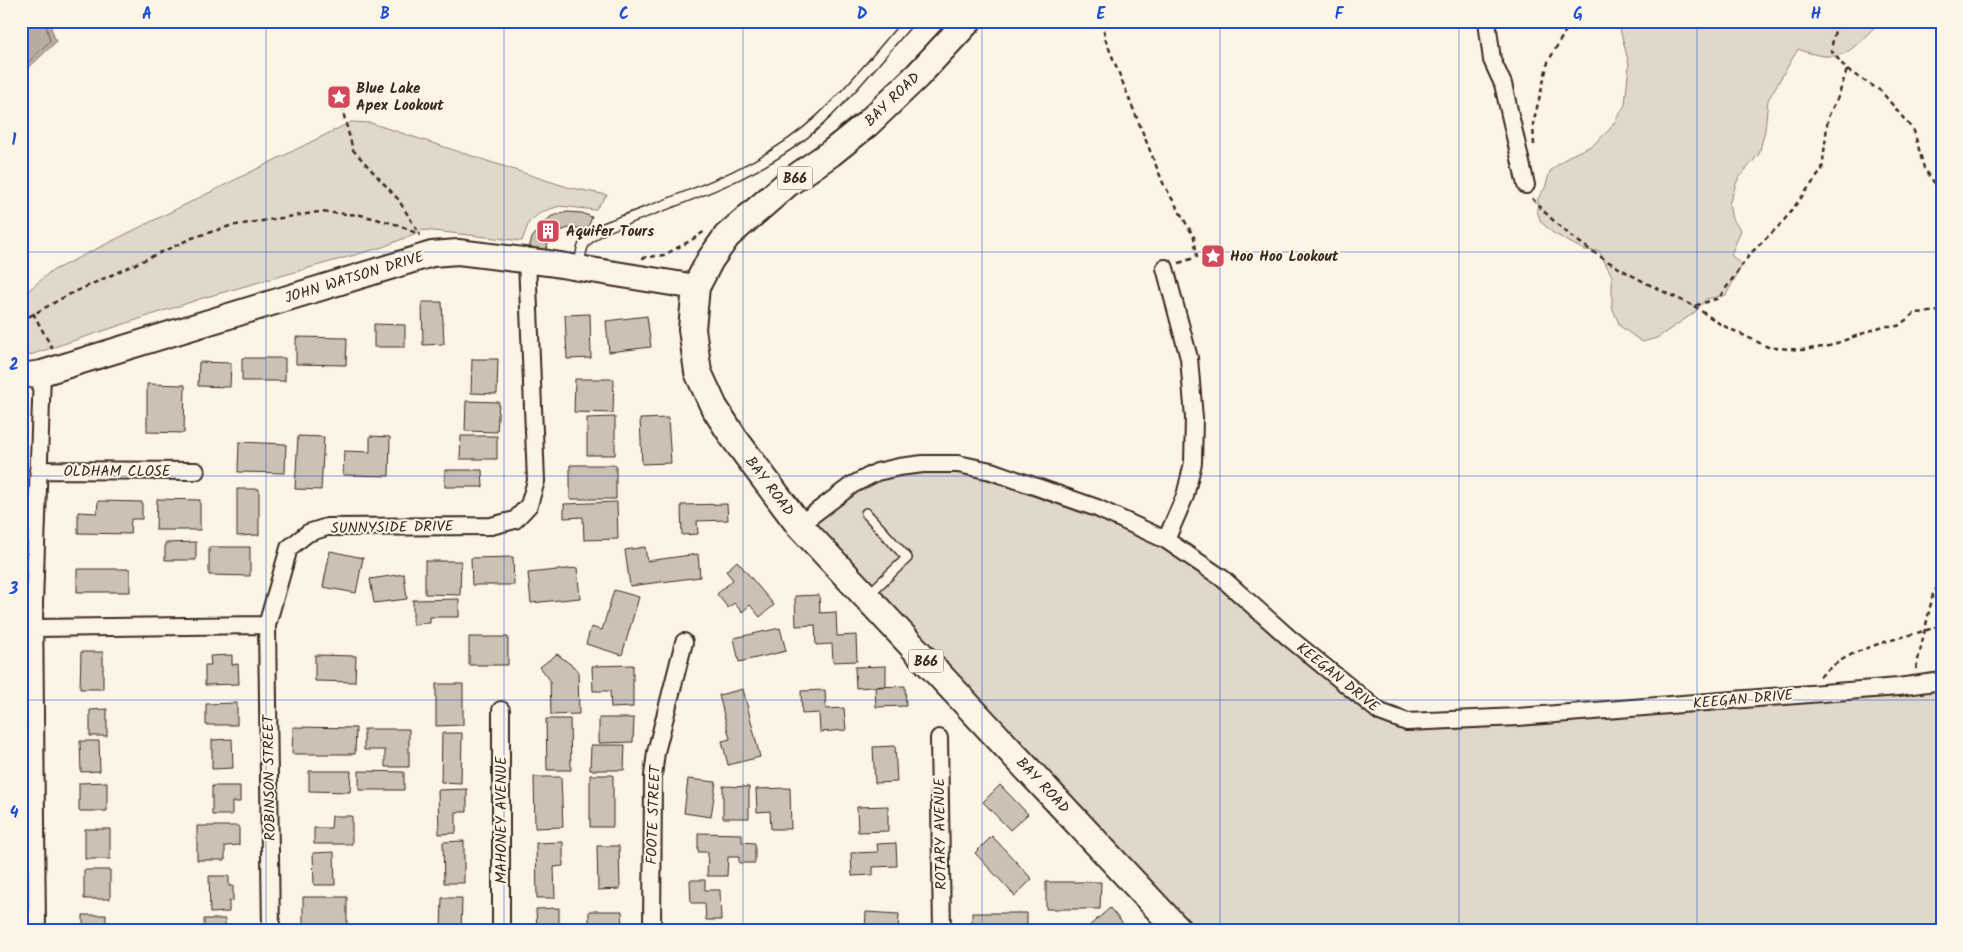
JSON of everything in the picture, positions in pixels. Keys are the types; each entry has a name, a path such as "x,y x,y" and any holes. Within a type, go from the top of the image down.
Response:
{"main road":[{"name":"BAY ROAD","path":"968,21 917,76 867,124 832,153 788,183 727,236 710,260 696,287 692,329 698,372 714,407 734,438 799,525 1179,931"}],"street":[{"path":"1487,21 1492,60 1503,84 1526,185"},
{"name":"JOHN WATSON DRIVE","path":"32,375 426,244 458,252 580,267 696,287"},
{"name":"SUNNYSIDE DRIVE","path":"267,625 289,548 308,533 327,528 491,526 515,520 529,504 536,481 527,260"},
{"path":"1165,268 1189,358 1194,418 1193,463 1185,496 1166,540"},
{"path":"32,375 38,470 28,603 35,628 29,794 32,929"},
{"name":"KEEGAN DRIVE","path":"799,525 852,485 877,472 899,467 958,464 991,471 1098,508 1166,540 1222,578 1288,637 1380,712 1407,722 1518,718 1804,695 1942,681"},
{"name":"OLDHAM CLOSE","path":"38,470 196,471"},
{"path":"35,628 267,625"},
{"name":"ROBINSON STREET","path":"267,625 271,931"},
{"name":"FOOTE STREET","path":"652,931 652,776 656,752 684,642"},
{"name":"MAHONEY AVENUE","path":"501,710 501,931"},
{"name":"ROTARY AVENUE","path":"939,738 942,931"}],"lane":[{"path":"580,267 580,253 585,240 604,228 735,176 786,147 820,120 909,21"},
{"path":"866,513 907,558 866,597"}],"path":[{"path":"1102,21 1106,41 1163,183 1194,237 1197,257 1165,268"},
{"path":"1533,151 1533,124 1548,62 1571,21"},
{"path":"1842,21 1835,30 1831,50 1847,70 1881,91 1914,131 1924,168 1942,194"},
{"path":"1694,306 1719,298 1750,254 1782,223 1822,170 1828,117 1838,97 1847,70"},
{"path":"339,97 353,150 398,199 426,244"},
{"path":"1526,185 1531,197 1546,215 1619,270 1694,306 1720,324 1768,348 1802,350 1829,346 1882,326 1898,326 1915,313 1942,311"},
{"path":"21,320 68,295 184,242 230,226 319,212 361,215 399,224 426,244"},
{"path":"1912,685 1933,594 1942,580"},
{"path":"1804,695 1826,671 1859,650 1924,632 1942,625"}],"shaded area":[{"path":"1616,21 1877,21 1875,27 1857,45 1845,53 1821,56 1798,49 1768,100 1765,130 1759,154 1738,179 1729,204 1732,219 1741,230 1731,255 1742,265 1726,295 1706,299 1694,313 1657,338 1642,342 1620,326 1612,307 1612,276 1599,251 1584,250 1553,233 1541,222 1537,211 1538,198 1545,188 1550,171 1569,156 1593,145 1610,129 1625,105 1629,64 1619,25"},
{"path":"351,122 371,123 567,187 607,195 595,210 560,206 541,212 529,222 522,241 424,230 383,247 203,298 21,358 21,297 50,272"},
{"path":"924,471 959,472 987,480 1093,517 1165,548 1217,585 1379,718 1410,731 1892,694 1942,688 1942,931 1192,931 812,524 854,490 893,474"}],"water":[{"path":"21,21 49,21 56,42 21,75"}],"building":[{"name":"Aquifer Tours","path":"567,212 582,213 592,217 587,230 569,228 557,232 549,240 546,250 529,248 532,238 544,222 552,216"},
{"path":"422,302 442,302 444,344 423,345"},
{"path":"590,314 591,358 567,359 565,315"},
{"path":"647,316 651,347 609,352 606,321"},
{"path":"374,324 405,325 405,347 374,347"},
{"path":"296,337 347,338 346,365 296,364"},
{"path":"242,358 285,358 285,381 242,381"},
{"path":"472,359 498,359 497,394 471,393"},
{"path":"199,362 231,363 230,387 198,386"},
{"path":"575,379 614,379 613,413 574,412"},
{"path":"147,384 185,385 184,433 147,432"},
{"path":"466,401 499,402 497,432 465,431"},
{"path":"615,417 615,455 587,455 587,418"},
{"path":"668,418 671,463 642,464 640,419"},
{"path":"298,436 324,437 321,490 295,489"},
{"path":"370,436 390,437 389,476 343,475 344,451 370,452"},
{"path":"461,436 497,436 497,459 460,459"},
{"path":"239,442 286,444 285,473 238,472"},
{"path":"570,465 616,465 616,499 570,499"},
{"path":"445,470 482,470 483,487 445,487"},
{"path":"237,489 259,489 259,535 237,536"},
{"path":"157,499 200,500 200,530 156,530"},
{"path":"98,501 142,502 142,519 131,519 130,534 78,533 78,512 97,513"},
{"path":"617,502 618,539 584,540 583,517 564,518 564,504"},
{"path":"727,504 728,520 697,521 698,534 682,535 681,505"},
{"path":"196,542 196,560 165,560 165,543"},
{"path":"209,547 250,547 250,576 209,575"},
{"path":"645,547 647,561 698,554 700,577 630,586 625,550"},
{"path":"330,551 363,558 356,593 323,587"},
{"path":"513,557 514,585 472,585 471,558"},
{"path":"425,561 461,561 460,595 425,594"},
{"path":"737,561 774,605 760,617 750,605 742,612 734,603 728,608 717,594 733,580 726,571"},
{"path":"577,568 580,598 531,603 528,573"},
{"path":"77,569 130,569 130,592 77,592"},
{"path":"404,574 407,599 374,603 370,579"},
{"path":"614,590 639,597 622,655 586,644 591,627 602,630"},
{"path":"819,595 820,613 836,612 837,636 856,635 857,661 833,662 832,644 816,645 815,625 796,626 795,596"},
{"path":"459,599 459,617 430,617 430,623 413,624 413,600"},
{"path":"780,628 786,651 739,662 734,638"},
{"path":"469,637 508,637 508,665 469,665"},
{"path":"81,652 103,652 103,689 80,689"},
{"path":"557,654 578,670 579,714 551,715 550,680 540,667"},
{"path":"232,655 232,665 238,664 239,684 205,685 205,665 211,665 210,656"},
{"path":"315,655 356,656 355,682 315,681"},
{"path":"633,665 633,707 611,708 610,691 593,691 592,666"},
{"path":"886,666 886,686 856,688 855,667"},
{"path":"436,684 463,684 463,725 436,726"},
{"path":"905,686 906,706 876,707 875,687"},
{"path":"743,689 760,757 728,765 722,741 730,739 719,695"},
{"path":"825,690 826,709 844,708 846,730 820,732 819,713 802,714 801,691"},
{"path":"237,703 237,725 206,725 206,704"},
{"path":"107,709 107,736 90,736 90,710"},
{"path":"599,718 634,718 633,742 599,743"},
{"path":"546,719 570,719 571,770 547,770"},
{"path":"293,727 356,728 355,754 292,754"},
{"path":"364,729 409,729 409,767 385,767 385,750 364,750"},
{"path":"442,733 462,733 461,783 441,782"},
{"path":"232,739 233,768 212,769 212,740"},
{"path":"80,741 99,741 100,771 81,772"},
{"path":"591,745 625,745 624,770 590,770"},
{"path":"895,746 897,782 875,783 873,747"},
{"path":"309,771 351,771 350,792 309,791"},
{"path":"359,771 404,772 404,790 359,790"},
{"path":"590,775 613,775 613,827 590,827"},
{"path":"534,777 561,777 563,827 535,828"},
{"path":"688,779 716,782 711,817 684,813"},
{"path":"107,782 107,811 79,811 79,783"},
{"path":"1000,785 1028,814 1010,830 983,802"},
{"path":"212,786 240,786 240,802 232,802 232,815 212,815"},
{"path":"723,786 749,787 749,818 723,818"},
{"path":"790,788 791,829 771,829 770,811 757,812 756,789"},
{"path":"467,789 467,812 456,812 456,833 439,834 438,790"},
{"path":"888,806 888,831 858,832 857,807"},
{"path":"332,816 352,816 352,844 314,844 314,828 331,828"},
{"path":"197,826 239,826 239,845 225,846 225,860 197,860"},
{"path":"85,829 110,829 110,859 85,859"},
{"path":"698,833 742,834 742,842 755,843 755,863 739,863 739,857 728,857 727,876 707,876 708,852 698,852"},
{"path":"992,836 1032,879 1015,896 975,853"},
{"path":"464,841 464,883 444,883 443,842"},
{"path":"563,842 563,866 554,867 555,898 537,898 536,843"},
{"path":"896,843 897,866 873,867 873,875 852,876 851,853 878,852 877,844"},
{"path":"597,846 619,846 620,889 598,890"},
{"path":"334,852 335,885 314,885 313,853"},
{"path":"84,870 110,870 110,899 84,899"},
{"path":"209,876 229,876 229,886 233,886 233,901 229,901 229,912 210,913"},
{"path":"690,880 705,880 705,890 720,890 721,920 706,920 705,903 691,903"},
{"path":"1046,882 1101,882 1100,909 1046,909"},
{"path":"303,897 347,897 347,929 303,929"},
{"path":"442,898 462,898 461,931 441,931"},
{"path":"559,908 559,931 537,931 536,909"},
{"path":"1110,908 1129,931 1092,931 1088,927"},
{"path":"589,911 622,911 623,931 589,931"},
{"path":"866,912 899,914 898,931 865,931"},
{"path":"972,913 1027,913 1027,931 972,931"},
{"path":"83,915 106,915 106,931 83,931"},
{"path":"204,919 225,919 225,931 204,931"}],"place":[{"name":"Blue Lake Apex Lookout","path":"339,97"},
{"name":"Aquifer Tours","path":"548,231"},
{"name":"Hoo Hoo Lookout","path":"1213,256"}]}
